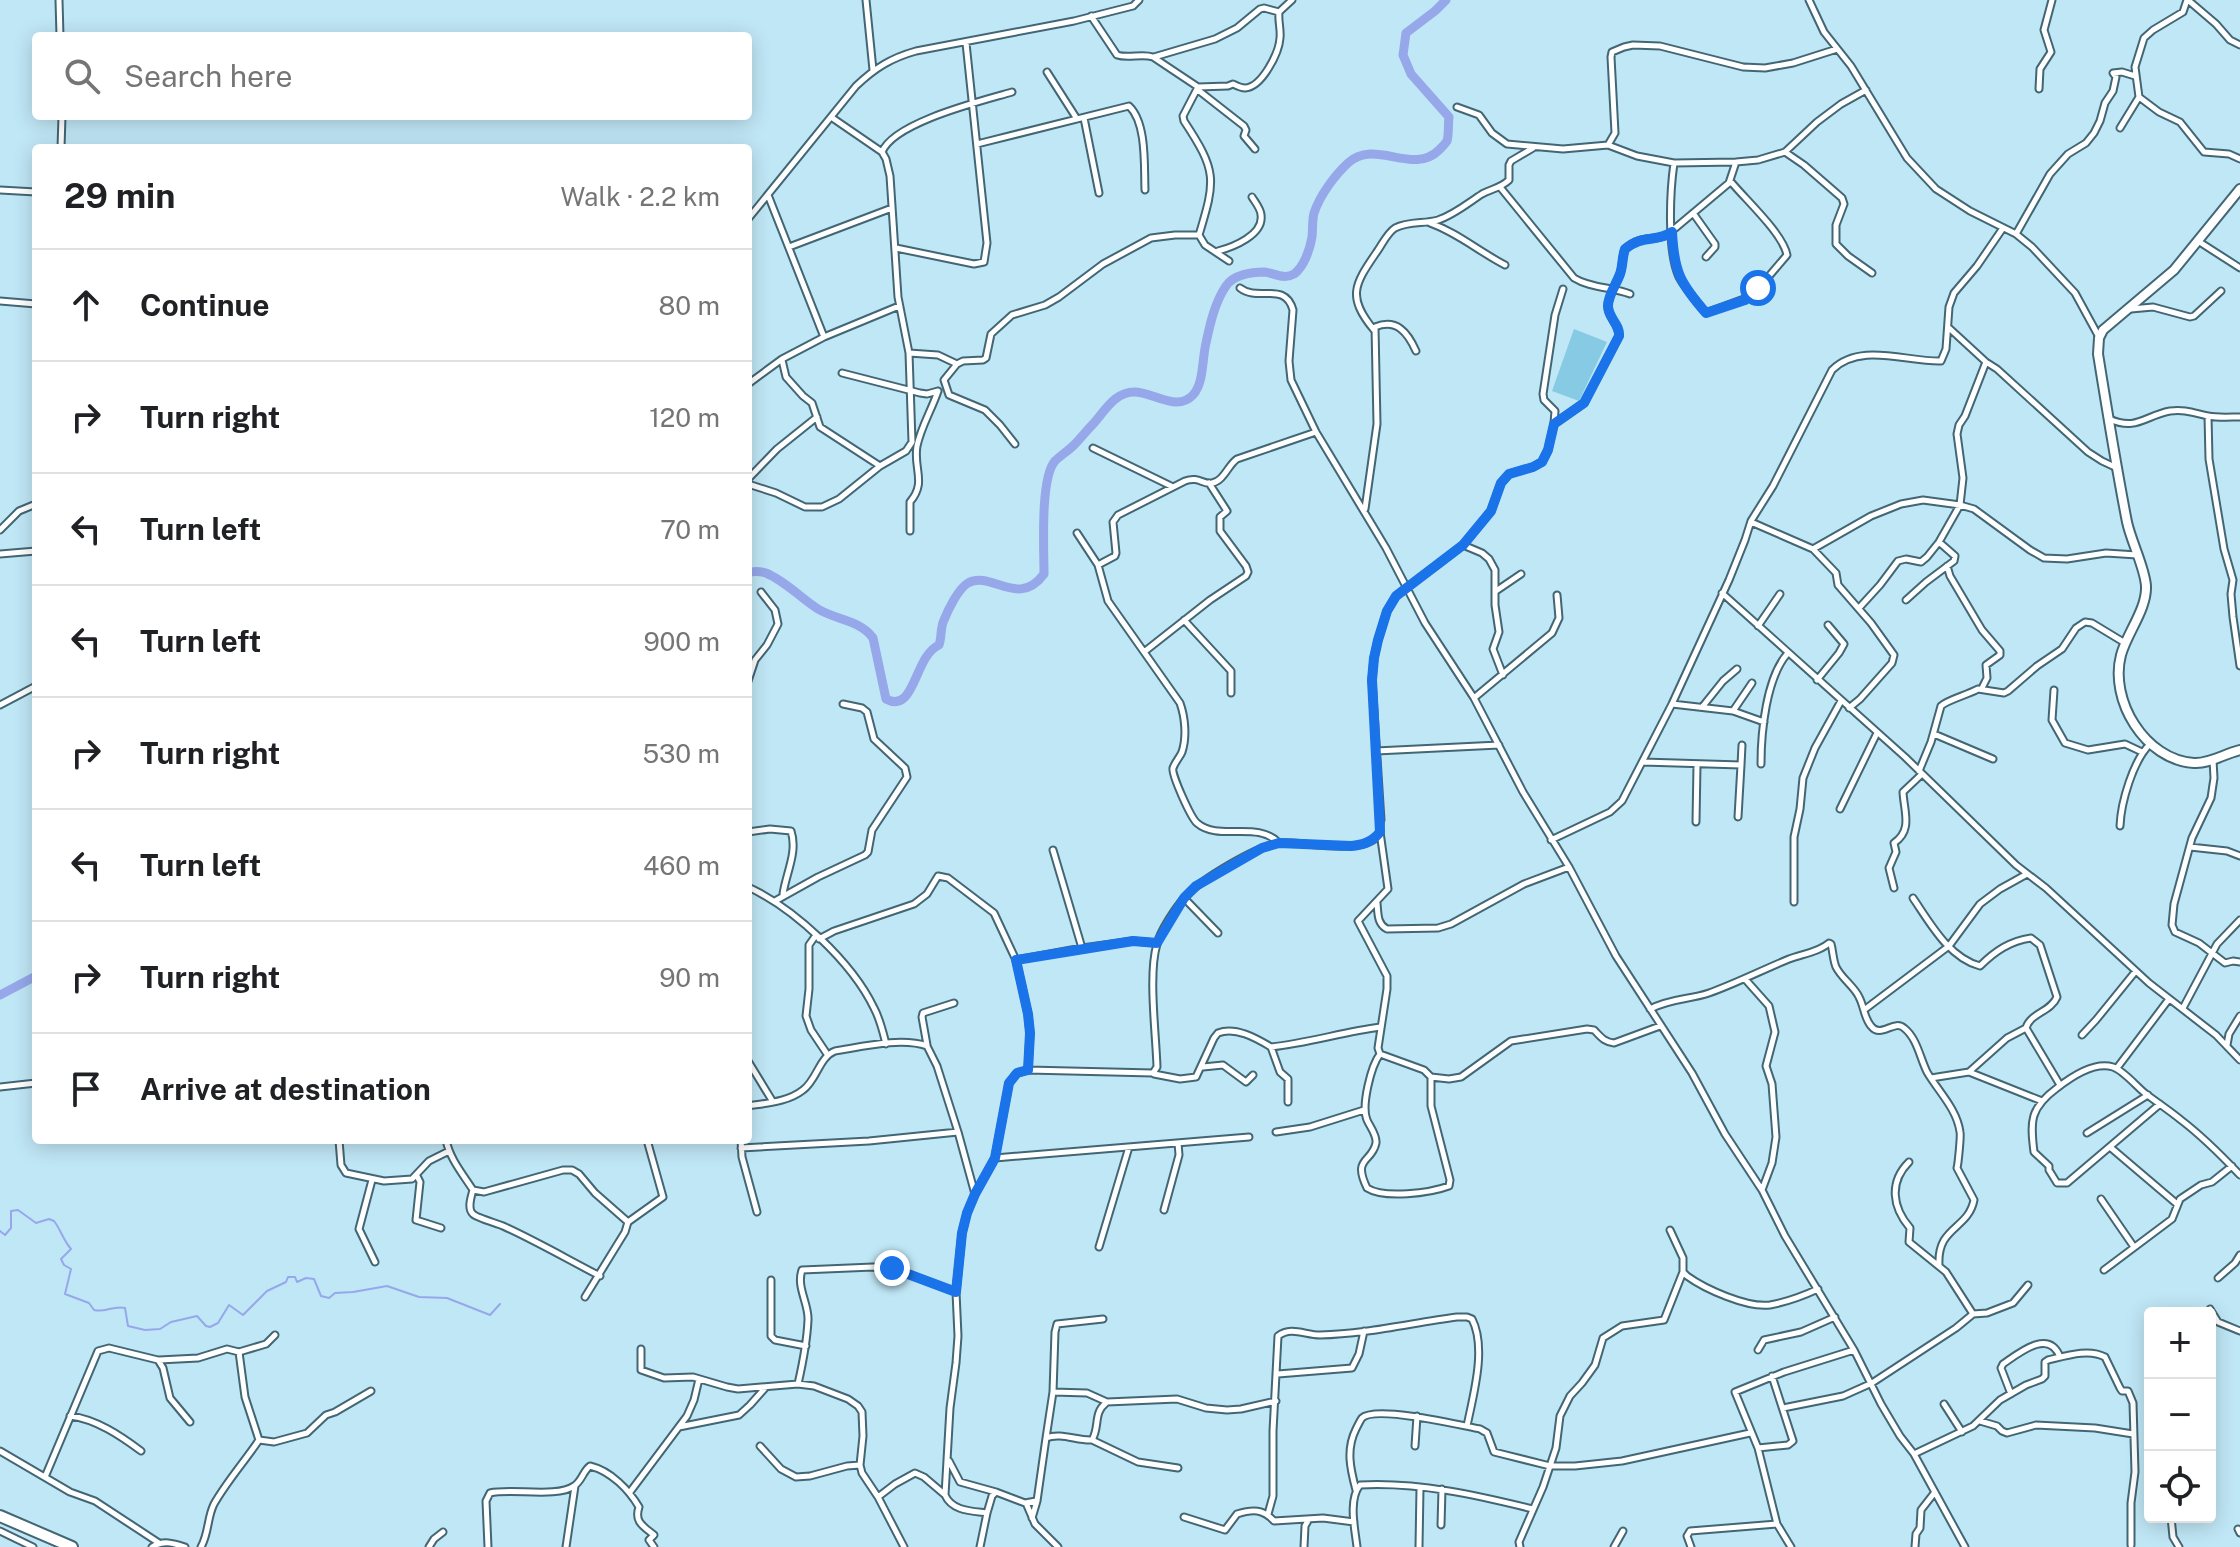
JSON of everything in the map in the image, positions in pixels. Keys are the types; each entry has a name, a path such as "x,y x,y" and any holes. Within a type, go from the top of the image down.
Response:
{"highway":[{"path":"0,1516 72,1547"}],"street":[{"path":"59,0 60,32"},
{"path":"866,0 873,70"},
{"path":"752,214 856,86 873,70 893,58 1074,21 1133,6 1139,0"},
{"path":"1198,88 1233,84 1243,89 1259,80 1276,54 1280,39 1279,12 1292,0"},
{"path":"1809,0 1824,32 1866,90 1895,140 1924,177 1951,199 2016,234 2032,247 2075,293 2099,338"},
{"path":"2039,89 2040,69 2051,52 2044,30 2052,0"},
{"path":"2120,128 2139,97 2136,59 2144,38 2183,12 2188,0 2230,40 2240,45"},
{"path":"1153,57 1215,39 1237,28 1260,9 1279,12"},
{"path":"1091,16 1117,55 1153,57 1198,88 1244,126 1244,136 1255,149"},
{"path":"896,248 974,264 984,262 987,243 966,43"},
{"path":"1608,145 1615,133 1611,57 1612,52 1619,48 1660,46 1754,68 1793,63 1837,49"},
{"path":"1047,72 1081,119 1099,193"},
{"path":"2016,234 2050,174 2072,150 2086,143 2094,133 2113,91 2116,77 2113,73 2135,76"},
{"path":"1198,88 1183,116 1207,159 1211,176 1210,200 1199,235 1205,245 1229,261"},
{"path":"1457,107 1479,115 1492,133 1507,144 1579,148 1608,145 1637,156 1674,163 1736,162 1758,160 1785,152 1817,122 1866,90"},
{"path":"879,150 921,122 1012,92"},
{"path":"2139,97 2180,122 2204,152 2229,154 2240,159"},
{"path":"977,144 1123,107 1132,108 1139,121 1145,190"},
{"path":"752,484 805,507 822,507 839,499 910,447 912,391 909,353 900,306 886,159 879,150 831,117"},
{"path":"61,144 62,120"},
{"path":"1365,510 1377,424 1378,391 1374,330 1355,299 1359,277 1390,232 1407,224 1442,218 1500,187 1509,180 1511,161 1534,147"},
{"path":"1785,152 1842,198 1844,204 1834,235 1836,244 1872,273"},
{"path":"1554,424 1584,403 1619,336 1619,328 1608,306 1625,249 1642,238 1661,238 1672,232 1729,183 1736,162"},
{"path":"1674,163 1674,260 1678,274 1706,313 1752,296 1787,257 1788,251 1773,229 1729,183"},
{"path":"1500,187 1568,273 1583,283 1630,294"},
{"path":"2240,189 2174,270 2103,330 2098,354 2128,526 2146,587 2140,613 2125,643 2119,669 2122,695 2129,716 2150,744 2174,759 2203,763 2240,750"},
{"path":"0,190 32,192"},
{"path":"768,194 824,337"},
{"path":"1217,251 1246,240 1261,222 1261,212 1252,197"},
{"path":"789,247 892,208"},
{"path":"1693,213 1715,244 1706,257"},
{"path":"1426,221 1454,232 1480,252 1505,265"},
{"path":"1551,840 1617,807 1672,704 1751,521 1773,486 1835,367 1855,357 1872,355 1941,361 1946,349 1949,307 1954,293 2003,228"},
{"path":"842,373 927,394 938,391 944,385 946,375 957,364 986,358 991,334 1012,315 1045,305 1087,274 1141,242 1158,236 1199,235"},
{"path":"2198,241 2240,268"},
{"path":"1240,288 1249,294 1282,296 1292,304 1291,380 1316,432 1365,510 1425,623 1474,698 1616,956 1692,1073 1725,1134 1762,1190 1785,1236 1835,1317 1890,1420 1914,1454 1965,1547"},
{"path":"1380,1054 1378,1048 1387,976 1358,921 1388,889 1380,832 1372,680 1374,658 1387,611 1396,596 1463,545 1491,511 1505,478 1542,462 1554,424 1555,411 1544,400 1543,394 1555,315 1563,289"},
{"path":"2126,310 2153,307 2190,317 2221,291"},
{"path":"0,301 32,304"},
{"path":"752,376 754,379 782,359 824,337 900,306"},
{"path":"1374,330 1382,324 1401,328 1416,351"},
{"path":"1948,328 2088,452 2117,468"},
{"path":"909,353 938,355 957,364"},
{"path":"782,359 786,377 812,403 820,427 880,466"},
{"path":"1859,608 1898,561 1924,560 1939,542 1960,505 1963,478 1957,434 1986,362"},
{"path":"944,385 949,395 985,410 1015,444"},
{"path":"910,531 910,502 920,486 917,444 938,391"},
{"path":"935,402 949,395"},
{"path":"2108,419 2126,425 2179,410 2208,416 2240,417"},
{"path":"2208,416 2209,459 2224,549 2233,580 2231,594 2240,666"},
{"path":"752,477 777,449 817,417"},
{"path":"1209,483 1221,478 1237,459 1316,432"},
{"path":"1093,448 1172,487"},
{"path":"1098,565 1115,556 1114,518 1191,479 1209,483 1227,511 1220,517 1220,531 1246,566 1246,576 1144,652"},
{"path":"1813,549 1871,516 1901,504 1923,500 1974,509 2044,558 2067,559 2106,553 2137,555"},
{"path":"0,530 19,511 32,506"},
{"path":"1751,521 1813,549 1836,573 1838,585 1895,658 1873,686 1849,708"},
{"path":"1077,533 1098,565 1108,601 1180,703 1184,739 1173,774 1193,819 1209,830 1256,832 1271,835 1279,843"},
{"path":"1906,600 1954,561 1955,556 1939,542"},
{"path":"1463,545 1482,553 1494,566 1499,635 1493,649 1503,675"},
{"path":"0,554 32,551"},
{"path":"1947,566 1982,630 2000,651 2000,655 1986,665 1987,678 1982,688"},
{"path":"1496,592 1521,574"},
{"path":"752,669 778,624 775,610 761,592"},
{"path":"1722,593 1920,772 2000,851 2046,888 2135,972 2227,1045 2240,1060"},
{"path":"1758,626 1780,594"},
{"path":"1474,698 1552,633 1559,618 1557,595"},
{"path":"1184,620 1231,671 1231,693"},
{"path":"1894,888 1889,868 1896,852 1894,843 1901,839 1906,829 1903,792 1920,772 1942,703 1982,688 2004,693 2008,691 2062,649 2076,628 2085,622 2125,643"},
{"path":"1817,680 1844,644 1828,625"},
{"path":"1761,764 1764,722 1778,668 1788,653"},
{"path":"1703,706 1737,669"},
{"path":"1733,711 1752,683"},
{"path":"0,705 32,688"},
{"path":"2054,690 2052,720 2065,743 2088,750 2125,744 2142,752"},
{"path":"1794,902 1794,837 1803,778 1815,748 1841,701"},
{"path":"775,901 865,855 875,825 907,777 905,768 874,739 867,712 843,704"},
{"path":"1672,704 1733,711 1764,722"},
{"path":"1840,809 1877,733"},
{"path":"1934,734 1993,759"},
{"path":"2120,826 2124,804 2142,752 2150,744"},
{"path":"1376,751 1499,745"},
{"path":"1738,817 1742,745"},
{"path":"2213,759 2215,770 2211,798 2195,829 2174,904 2172,925 2175,932 2199,943 2225,963 2240,962"},
{"path":"1643,762 1741,765"},
{"path":"1696,822 1697,765"},
{"path":"752,832 788,830 793,835 793,853 783,895"},
{"path":"1153,1073 1157,1067 1154,993 1157,943 1184,898 1212,876 1262,848 1279,843 1351,846 1369,842 1380,832"},
{"path":"2190,847 2227,851 2240,856"},
{"path":"1053,850 1082,948"},
{"path":"1377,903 1378,920 1382,927 1438,928 1462,919 1524,884 1569,867"},
{"path":"1864,1010 1949,946 1980,904 2028,874"},
{"path":"828,1054 811,1030 806,1016 809,945 818,937 914,904 927,894 938,876 943,876 994,913 1016,960 1028,1014 1028,1070"},
{"path":"752,889 775,901 818,937 851,971 875,1010 886,1044"},
{"path":"1184,898 1218,933"},
{"path":"1913,898 1949,946 1970,963 1980,966 2006,945 2028,938 2040,945 2057,997 2053,1005 2030,1020 2026,1028 2060,1085"},
{"path":"2183,1008 2212,953 2240,920"},
{"path":"1016,960 1133,941 1157,943"},
{"path":"1650,1009 1670,1000 1694,997 1823,949 1829,943 1832,945 1836,967 1859,997 1870,1025 1882,1031 1898,1025 1905,1028 1958,1124 1961,1142 1957,1168 1974,1200 1968,1214 1943,1239 1939,1265"},
{"path":"2082,1035 2135,972"},
{"path":"1745,979 1769,1006 1775,1032 1766,1066 1772,1084 1776,1137 1772,1163 1762,1190"},
{"path":"2117,1068 2169,999"},
{"path":"954,1003 923,1013 922,1017 927,1046 937,1066 975,1194"},
{"path":"2227,1045 2229,1034 2240,1016"},
{"path":"1380,1054 1424,1070 1431,1077 1449,1079 1461,1077 1517,1039 1592,1030 1601,1039 1614,1043 1660,1026"},
{"path":"987,1513 955,1507 948,1503 945,1495 958,1336 956,1292 967,1213 995,1158 1009,1083 1017,1073 1028,1070 1153,1073 1187,1080 1196,1077 1214,1038 1222,1031 1253,1037 1271,1047 1380,1027"},
{"path":"1969,1072 2007,1038 2026,1028"},
{"path":"752,1105 773,1102 804,1090 828,1054 886,1044 919,1043 927,1046"},
{"path":"1271,1047 1280,1072 1288,1079 1288,1102"},
{"path":"1380,1054 1376,1058 1364,1110 1376,1139 1375,1146 1361,1169 1367,1188 1374,1193 1405,1193 1449,1186 1431,1106 1431,1077"},
{"path":"1202,1067 1223,1065 1246,1082 1253,1075"},
{"path":"2160,1104 2067,1183 2057,1183 2049,1166 2034,1152 2032,1123 2035,1110 2042,1101 2060,1085 2088,1069 2101,1066 2117,1068 2183,1120 2240,1175"},
{"path":"752,1068 773,1102"},
{"path":"1931,1078 1969,1072 2042,1101"},
{"path":"0,1087 32,1083"},
{"path":"2087,1133 2148,1095"},
{"path":"1276,1132 1310,1127 1364,1110"},
{"path":"741,1148 869,1141 958,1132"},
{"path":"995,1158 1249,1137"},
{"path":"1164,1210 1179,1155 1178,1143"},
{"path":"339,1144 342,1169 372,1180 412,1179 429,1161 449,1151"},
{"path":"447,1144 473,1190 470,1203 474,1215 490,1219 600,1276"},
{"path":"585,1297 600,1276 628,1222 663,1197 648,1144"},
{"path":"741,1144 757,1212"},
{"path":"1099,1247 1129,1147"},
{"path":"2110,1147 2177,1204"},
{"path":"1909,1162 1896,1179 1898,1208 1910,1228 1909,1242 1939,1265 1973,1314"},
{"path":"2104,1270 2172,1219 2180,1199 2201,1185 2212,1182 2232,1166"},
{"path":"473,1190 484,1192 544,1174 572,1170 628,1222"},
{"path":"417,1176 420,1182 416,1220 441,1228"},
{"path":"372,1180 359,1229 375,1262"},
{"path":"2101,1199 2134,1247"},
{"path":"1520,1547 1519,1542 1556,1448 1560,1416 1570,1396 1595,1365 1603,1338 1622,1326 1664,1320 1683,1272 1683,1258 1670,1230"},
{"path":"2218,1278 2240,1255"},
{"path":"798,1384 809,1315 803,1302 802,1270 884,1267 902,1270 956,1292"},
{"path":"1683,1272 1719,1294 1763,1305 1786,1301 1818,1289"},
{"path":"771,1280 771,1336 775,1340 806,1346"},
{"path":"1783,1408 1843,1396 1872,1383 1973,1314 1987,1313 2013,1303 2028,1285"},
{"path":"1268,1514 1273,1496 1278,1336 1284,1332 1290,1330 1317,1335 1457,1317 1472,1319 1478,1341 1477,1367 1467,1426"},
{"path":"1758,1350 1764,1340 1801,1332 1835,1317"},
{"path":"1032,1518 1053,1392 1057,1324 1103,1319"},
{"path":"2216,1319 2240,1331"},
{"path":"1278,1374 1352,1368 1364,1331"},
{"path":"45,1477 98,1351 109,1348 158,1360 198,1358 227,1349 239,1352 266,1344 275,1335"},
{"path":"2011,1394 2002,1371 2003,1364 2039,1343 2052,1345 2060,1357"},
{"path":"641,1349 641,1370 664,1378 693,1377 738,1389 798,1384 814,1386 858,1406 863,1419 862,1473 904,1547"},
{"path":"1791,1547 1777,1524 1758,1448 1735,1392 1772,1376 1854,1350"},
{"path":"239,1352 245,1397 259,1440"},
{"path":"1914,1454 1962,1432 1980,1421 2000,1400 2042,1379 2045,1376 2045,1362 2096,1353 2105,1357 2120,1388 2128,1391 2133,1403 2135,1472 2131,1545"},
{"path":"158,1360 170,1398 190,1422"},
{"path":"1758,1448 1793,1443 1772,1376"},
{"path":"630,1492 679,1427 694,1400 699,1379"},
{"path":"679,1427 739,1415 766,1386"},
{"path":"259,1440 274,1442 307,1433 326,1415 371,1391"},
{"path":"1053,1392 1087,1393 1107,1402 1177,1399 1206,1408 1227,1410 1276,1401"},
{"path":"1092,1440 1099,1411 1107,1402"},
{"path":"1944,1404 1962,1432"},
{"path":"70,1416 115,1433 141,1451"},
{"path":"1357,1547 1353,1514 1356,1490 1349,1444 1364,1416 1417,1416 1467,1426 1487,1433 1494,1452 1550,1466 1622,1461 1750,1433"},
{"path":"1415,1446 1417,1416"},
{"path":"1980,1421 2007,1433 2036,1425 2095,1428 2133,1434"},
{"path":"1046,1438 1057,1435 1092,1440 1138,1462 1178,1468"},
{"path":"201,1547 208,1533 212,1507 259,1440"},
{"path":"760,1446 781,1469 796,1477 860,1465"},
{"path":"0,1451 70,1492 95,1501 159,1543"},
{"path":"948,1460 960,1482 1025,1503 1037,1501"},
{"path":"488,1547 486,1501 490,1493 567,1490 576,1485 590,1466 606,1473 630,1492 639,1507 638,1522 654,1535 649,1540 654,1547"},
{"path":"878,1497 915,1473 945,1495"},
{"path":"566,1547 576,1485"},
{"path":"1356,1490 1362,1485 1442,1489 1533,1509"},
{"path":"1419,1547 1420,1488"},
{"path":"1441,1525 1442,1489"},
{"path":"980,1547 987,1513 996,1492"},
{"path":"1915,1547 1921,1510 1935,1492"},
{"path":"1025,1503 1035,1524 1058,1547"},
{"path":"1184,1517 1225,1530 1240,1512 1261,1511 1274,1521 1343,1519 1354,1522"},
{"path":"1343,1519 1353,1514"},
{"path":"1299,1519 1305,1526"},
{"path":"1304,1547 1305,1526 1309,1519"},
{"path":"2172,1523 2173,1537 2179,1547"},
{"path":"1691,1547 1687,1536 1690,1531 1777,1524"},
{"path":"0,1531 33,1547"},
{"path":"1614,1547 1623,1531"},
{"path":"429,1547 443,1532"},
{"path":"152,1547 168,1542 185,1547"}],"shaded area":[{"path":"1574,329 1607,342 1579,401 1552,391"}],"waterway":[{"path":"752,572 773,576 818,609 868,632 873,638 886,699 896,702 903,699 924,660 939,645 946,616 964,586 977,580 1015,589 1025,588 1044,574 1044,514 1050,470 1112,402 1129,392 1173,402 1187,400 1197,390 1213,313 1226,286 1233,279 1248,274 1264,272 1286,276 1298,271 1310,247 1317,206 1328,186 1348,163 1370,154 1406,159 1429,157 1446,142 1449,117 1411,74 1403,55 1406,33 1446,0"},
{"path":"0,995 32,978"},
{"path":"0,1231 5,1235 11,1228 11,1211 18,1210 36,1223 49,1219 54,1221 71,1249 61,1259 71,1269 65,1294 89,1303 94,1310 125,1308 128,1326 145,1330 160,1329 171,1322 197,1316 210,1327 218,1323 229,1305 243,1315 267,1291 286,1282 288,1277 295,1277 297,1282 314,1279 321,1296 329,1298 335,1293 387,1286 419,1297 447,1298 490,1315 500,1304"}],"route":[{"path":"892,1268 956,1292 967,1213 995,1158 1009,1083 1017,1073 1028,1070 1028,1014 1016,960 1133,941 1157,943 1173,914 1196,886 1262,848 1279,843 1361,845 1380,832 1372,680 1374,658 1387,611 1401,591 1449,557 1476,531 1491,511 1501,483 1509,474 1542,462 1554,424 1584,403 1619,336 1619,328 1608,306 1623,263 1623,251 1642,238 1661,238 1672,232 1678,274 1706,313 1745,300 1758,288"}]}
